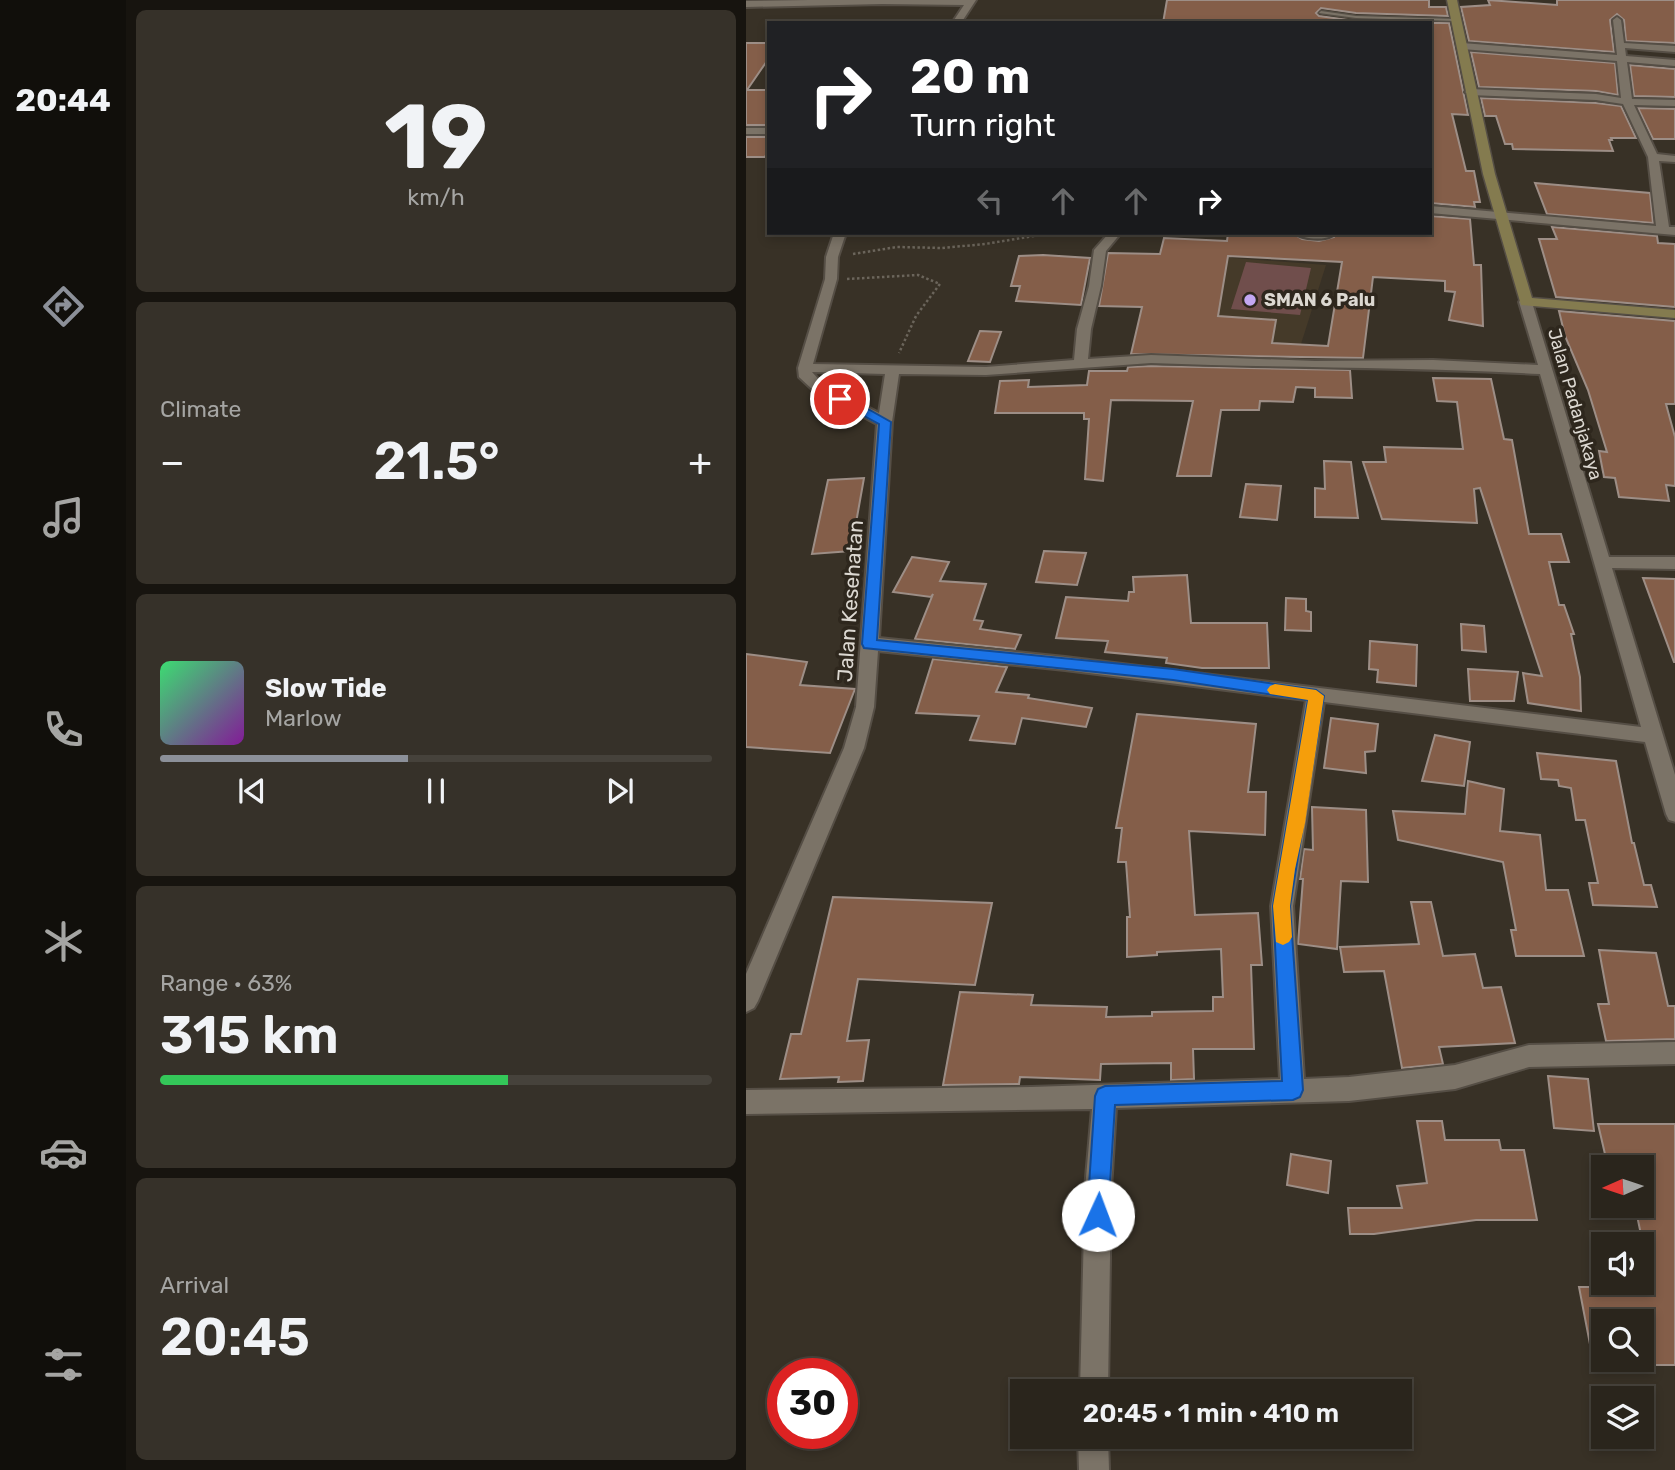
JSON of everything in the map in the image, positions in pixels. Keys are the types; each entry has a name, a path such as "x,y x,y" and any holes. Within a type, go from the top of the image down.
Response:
{"street":[{"name":"Jalan Padanjakaya","path":"1452,0 1470,92 1501,218 1675,814"},
{"path":"746,4 971,2"},
{"path":"958,21 971,2"},
{"path":"1432,209 1501,218 1669,230 1653,157 1627,102 1617,20"},
{"path":"1620,45 1675,49"},
{"path":"1462,46 1675,63"},
{"path":"1470,92 1675,103"},
{"path":"746,131 767,131"},
{"path":"1653,157 1675,159"},
{"path":"839,235 832,257 832,279 805,368 810,382 885,422"},
{"path":"1081,364 1084,330 1095,286 1100,250 1113,235"},
{"path":"1526,302 1675,314"},
{"path":"805,368 986,371 1151,359 1315,365 1433,364 1546,370"},
{"name":"Jalan Kesehatan","path":"746,1001 858,738 865,707 885,422 893,370"},
{"path":"1600,562 1675,563"},
{"path":"869,644 1148,672 1316,696 1653,736"},
{"path":"1293,1090 1282,906 1316,696"},
{"path":"746,1102 1031,1099 1349,1088 1455,1077 1529,1056 1675,1053"},
{"path":"1094,1379 1098,1202 1105,1096"},
{"path":"1094,1449 1094,1470"}],"lane":[{"path":"1321,12 1356,18 1456,20"}],"path":[{"path":"832,257 897,247 942,248 985,244 1040,235"},
{"path":"832,279 918,275 940,284 905,332 893,370"}],"shaded area":[{"name":"SMAN 6 Palu","path":"1194,255 1326,265 1301,344 1178,335"},
{"path":"1246,262 1311,268 1300,315 1231,309"}],"building":[{"path":"1167,0 1429,0 1429,7 1446,7 1448,16 1356,13 1321,8 1316,13 1319,16 1356,21 1163,21"},
{"path":"1488,0 1557,5 1557,0 1675,0 1675,43 1626,41 1624,20 1617,14 1610,20 1614,52 1469,41 1461,7 1490,5"},
{"path":"1432,23 1449,23 1468,115 1452,114 1466,171 1474,171 1480,202 1474,202 1475,207 1432,203"},
{"path":"746,43 767,43 767,61 747,90 767,90 767,125 746,125"},
{"path":"1471,52 1615,63 1618,95 1596,91 1479,87"},
{"path":"1630,65 1675,69 1675,97 1634,96"},
{"path":"1481,98 1621,106 1636,138 1611,138 1612,140 1609,140 1613,151 1513,149 1512,144 1505,144 1496,116 1485,116"},
{"path":"1638,108 1675,109 1675,139 1653,139"},
{"path":"746,137 767,137 765,157 746,157"},
{"path":"1535,183 1650,193 1653,223 1547,214"},
{"path":"1432,216 1470,219 1474,265 1481,265 1483,326 1449,320 1455,292 1445,291 1445,281 1373,277 1363,358 1131,354 1142,307 1099,306 1108,253 1160,254 1164,238 1227,241 1228,235 1295,235 1302,239 1319,241 1334,237 1432,235","holes":["1228,256 1342,262 1328,346 1272,343 1276,320 1218,316"]},
{"path":"1552,227 1657,236 1658,243 1675,244 1675,307 1556,297 1539,239 1557,239"},
{"path":"1019,256 1090,258 1081,305 1016,301 1020,286 1011,286"},
{"path":"1559,311 1675,321 1675,404 1666,404 1675,437 1675,486 1666,485 1669,501 1619,497 1615,478 1604,477 1599,451 1607,452 1588,390 1565,336"},
{"path":"980,331 1001,332 990,362 968,361"},
{"path":"1128,367 1350,370 1352,398 1315,397 1315,388 1296,387 1293,402 1260,401 1259,410 1221,410 1211,476 1177,476 1193,401 1111,400 1103,481 1085,479 1089,419 1084,419 1084,413 995,413 1000,381 1029,380 1028,387 1087,385 1089,371 1127,371"},
{"path":"1433,378 1491,379 1504,439 1512,440 1529,534 1561,534 1569,562 1549,562 1559,605 1564,605 1574,634 1571,634 1580,677 1581,711 1528,703 1523,673 1542,676 1480,488 1474,489 1477,523 1382,519 1363,462 1386,462 1384,447 1463,449 1457,402 1437,401"},
{"path":"1324,461 1351,462 1358,518 1315,517 1315,488 1325,489"},
{"path":"864,478 851,551 812,554 828,480"},
{"path":"1246,484 1281,486 1277,520 1240,517"},
{"path":"1044,551 1086,553 1077,585 1036,582"},
{"path":"912,557 949,562 940,581 986,584 974,620 983,621 980,629 1021,635 1015,649 915,639 933,594 931,597 893,592"},
{"path":"1187,575 1191,623 1267,623 1269,668 1202,668 1166,663 1167,658 1105,652 1108,641 1056,638 1066,597 1128,601 1129,592 1134,592 1133,577"},
{"path":"1643,578 1675,579 1675,662 1674,662"},
{"path":"1286,598 1306,599 1306,611 1311,612 1311,631 1285,630"},
{"path":"1461,624 1484,626 1486,652 1462,650"},
{"path":"1370,641 1417,645 1416,686 1377,682 1378,670 1369,669"},
{"path":"746,654 807,662 800,685 855,689 830,753 746,747"},
{"path":"933,659 1007,667 996,692 1029,695 1028,698 1092,708 1086,727 1022,718 1015,744 970,740 979,716 916,713"},
{"path":"1468,669 1518,672 1514,701 1470,701"},
{"path":"1137,714 1256,724 1248,792 1266,792 1265,835 1189,831 1195,915 1258,913 1262,965 1251,965 1254,1049 1193,1049 1194,1079 1171,1080 1171,1063 1101,1064 1100,1080 1020,1077 1019,1084 943,1085 960,992 1033,995 1031,1005 1107,1007 1106,1017 1152,1016 1152,1012 1213,1011 1213,997 1223,997 1221,949 1157,952 1157,955 1127,957 1127,917 1130,917 1126,862 1118,862 1122,828 1116,828"},
{"path":"1331,718 1378,724 1375,751 1365,752 1366,773 1324,768"},
{"path":"1435,735 1470,742 1464,786 1422,781"},
{"path":"1537,753 1616,761 1632,843 1644,885 1651,885 1657,907 1593,905 1589,883 1598,883 1585,820 1576,820 1571,788 1559,786 1558,780 1541,779"},
{"path":"1468,781 1504,789 1500,831 1540,835 1546,890 1568,890 1584,956 1516,956 1511,930 1516,930 1503,862 1398,840 1393,811 1465,814"},
{"path":"1312,807 1366,810 1368,882 1341,881 1337,949 1298,944 1303,879 1300,879 1304,849 1313,850"},
{"path":"833,897 992,903 975,985 858,979 847,1041 869,1040 863,1081 838,1082 839,1077 780,1079 791,1034 801,1034"},
{"path":"1411,902 1431,902 1443,956 1475,954 1483,988 1501,987 1515,1043 1439,1047 1443,1064 1402,1068 1384,971 1344,972 1340,947 1419,944"},
{"path":"1599,950 1656,953 1668,1006 1675,1006 1675,1039 1606,1041 1598,1004 1609,1004"},
{"path":"1548,1076 1588,1079 1594,1131 1554,1128"},
{"path":"1417,1121 1442,1121 1445,1140 1499,1140 1501,1150 1524,1150 1537,1220 1476,1220 1374,1234 1350,1234 1348,1208 1402,1208 1397,1186 1427,1183"},
{"path":"1598,1124 1675,1124 1675,1365 1654,1365 1654,1309 1591,1309 1591,1349 1579,1287 1591,1287 1591,1295 1654,1295 1654,1232 1640,1232 1638,1218 1654,1218 1654,1155 1605,1155"},
{"path":"1291,1154 1331,1161 1328,1193 1287,1185"}],"slow traffic":[{"path":"1275,690 1316,696 1297,823 1287,869 1282,906 1283,937"}],"place":[{"name":"SMAN 6 Palu","path":"1250,300"}],"route":[{"path":"840,399 885,422 869,644 1173,675 1316,696 1282,906 1293,1090 1105,1096 1098,1215"}]}
